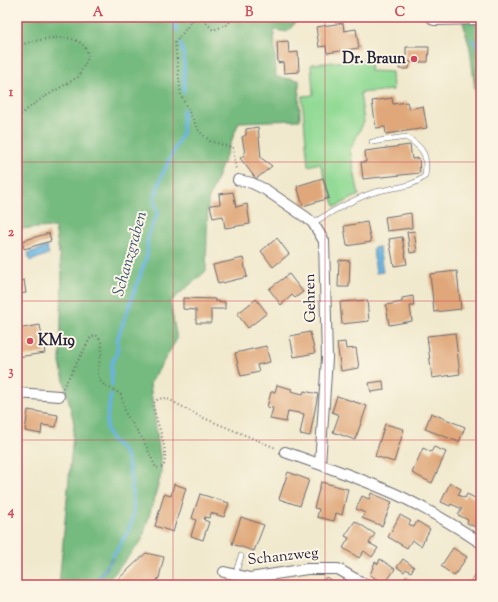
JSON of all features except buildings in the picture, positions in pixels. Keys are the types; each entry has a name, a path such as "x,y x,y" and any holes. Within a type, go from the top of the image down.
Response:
{"street":[{"path":"431,17 434,20 481,20"},
{"name":"Gehren","path":"238,180 266,190 313,222 324,241 327,358 320,464"},
{"path":"17,393 59,396"},
{"path":"285,452 320,464 401,497 450,523 481,543"},
{"name":"Schanzweg","path":"224,572 250,578 307,569 330,568 342,570 366,585"}],"lane":[{"path":"313,222 369,194 398,186 417,184 425,176 427,165 425,154 417,144 406,137 372,142"},
{"path":"235,575 241,556"}],"path":[{"path":"195,17 175,43 181,96 199,131 210,141 233,148 238,180"},
{"path":"201,17 213,30 229,24 231,17"},
{"path":"17,46 50,38 65,38 80,43 85,48 88,58 78,77 41,99 17,117"},
{"path":"59,396 91,337 96,335 100,339 103,346 98,375 100,382 121,395 126,414 144,441 156,468 163,467 165,464 165,452 153,404 158,399 164,398 205,418 285,452"}],"green space":[{"path":"17,17 296,17 296,22 287,32 274,30 276,77 299,80 300,120 239,122 208,201 206,271 170,302 177,339 150,384 161,463 161,475 142,540 105,585 59,585 74,424 60,363 62,274 55,227 17,229"},
{"path":"481,17 481,91 475,89 470,49 463,22"},
{"path":"371,59 370,71 392,72 393,90 360,93 364,122 350,150 359,195 335,207 320,163 308,166 302,96 313,95 311,64"}],"water":[{"path":"47,247 49,254 30,261 28,253"},
{"path":"379,247 383,272 376,273 373,248"},
{"path":"114,553 116,554 97,585 93,585"}],"waterway":[{"name":"Schanzgraben","path":"172,17 177,31"},
{"path":"473,40 481,51"},
{"name":"Schanzgraben","path":"181,44 184,58 184,92"},
{"name":"Schanzgraben","path":"112,385 111,365 117,353 118,337 147,256 148,234 158,213 154,201 161,177 182,134 183,110"},
{"name":"Schanzgraben","path":"111,394 107,417 107,430 112,440 123,451 127,459 132,486 133,505 133,518 130,528 113,556"}],"place":[{"name":"Dr. Braun","path":"414,59"},
{"name":"KM19","path":"30,341"}]}
